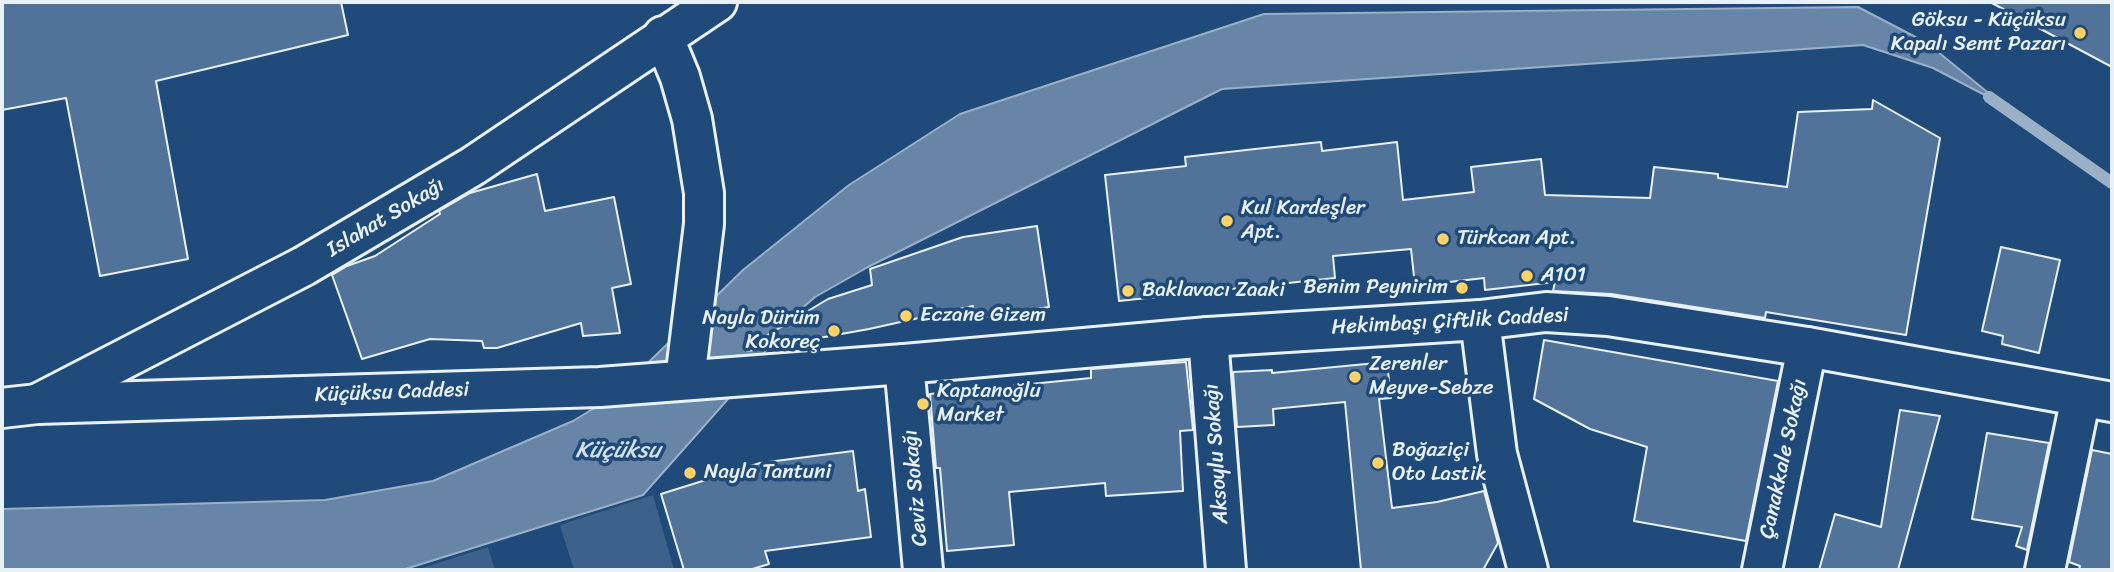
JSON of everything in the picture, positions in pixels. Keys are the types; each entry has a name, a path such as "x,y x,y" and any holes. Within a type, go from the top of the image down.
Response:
{"street":[{"name":"Islahat Sokağı","path":"19,406 316,259 473,166 717,2"},
{"path":"663,36 680,77 692,119 704,193 704,224 685,380"},
{"name":"Hekimbaşı Çiftlik Caddesi","path":"782,373 1208,337 1480,320 1546,312 1608,316 1807,347 2097,400"},
{"path":"1480,320 1497,454 1528,570"},
{"name":"Aksoylu Sokağı","path":"1208,337 1226,570"},
{"name":"Çanakkale Sokağı","path":"1762,570 1807,347"},
{"name":"Ceviz Sokağı","path":"904,364 923,570"},
{"name":"Küçüksu Caddesi","path":"19,406 587,387 782,373"},
{"path":"2045,570 2097,400"}],"shaded area":[{"path":"653,495 674,570 574,570 560,525"},
{"path":"488,547 495,570 416,570"}],"water":[{"name":"Küçüksu","path":"1858,7 1927,43 2002,104 1933,68 1863,45 1222,89 868,267 815,297 792,317 728,399 643,495 402,570 2,570 2,509 325,500 433,481 573,421 614,396 743,270 849,185 960,114 1264,14"}],"building":[{"path":"2,2 341,2 348,35 156,81 188,259 100,276 66,98 2,110"},
{"name":"Göksu - Küçüksu Kapalı Semt Pazarı","path":"1990,2 2112,2 2112,67"},
{"path":"1873,100 1940,138 1906,335 1766,312 1765,318 1611,294 1553,291 1555,282 1485,290 1484,278 1415,286 1411,249 1333,256 1335,278 1119,301 1105,175 1186,166 1185,157 1255,149 1321,142 1322,151 1397,142 1403,200 1474,192 1471,167 1541,159 1545,195 1650,198 1654,167 1718,174 1718,178 1787,187 1798,112 1872,109"},
{"path":"537,174 545,211 614,197 631,284 612,288 620,333 583,336 581,323 497,348 484,348 482,341 430,339 362,359 332,275 347,266 375,256 440,214 439,211 470,193"},
{"path":"1037,226 1049,307 974,319 973,306 869,329 747,351 746,348 828,299 872,285 870,269 963,237"},
{"path":"2001,247 2060,260 2039,353 2002,344 2003,336 1982,331"},
{"path":"1544,340 1778,381 1746,541 1634,521 1647,447 1590,429 1534,399"},
{"path":"1186,362 1193,430 1180,431 1183,491 1106,496 1105,483 1009,492 1014,545 947,551 930,394 1091,378 1091,369"},
{"path":"1387,362 1391,398 1379,399 1392,508 1437,502 1484,491 1498,543 1483,570 1361,570 1345,402 1273,409 1274,425 1237,427 1233,372 1272,370 1272,373"},
{"path":"1900,410 1940,416 1898,570 1819,570 1835,514 1881,527"},
{"path":"1987,433 2049,443 2027,550 2016,546 2022,527 1972,519"},
{"path":"2092,450 2112,454 2112,570 2079,570 2080,566 2069,562"},
{"path":"853,451 858,491 865,489 871,537 765,551 769,564 749,570 684,570 661,494 760,463"}],"waterway":[{"path":"1989,97 2112,183"}],"place":[{"name":"Göksu - Küçüksu Kapalı Semt Pazarı","path":"2080,33"},
{"name":"Kul Kardeşler Apt.","path":"1227,221"},
{"name":"Türkcan Apt.","path":"1443,239"},
{"name":"A101","path":"1527,276"},
{"name":"Benim Peynirim","path":"1462,288"},
{"name":"Baklavacı Zaaki","path":"1128,291"},
{"name":"Eczane Gizem","path":"906,316"},
{"name":"Nayla Dürüm Kokoreç","path":"834,331"},
{"name":"Zerenler Meyve-Sebze","path":"1355,377"},
{"name":"Kaptanoğlu Market","path":"923,404"},
{"name":"Boğaziçi Oto Lastik","path":"1378,463"},
{"name":"Nayla Tantuni","path":"690,473"}]}
